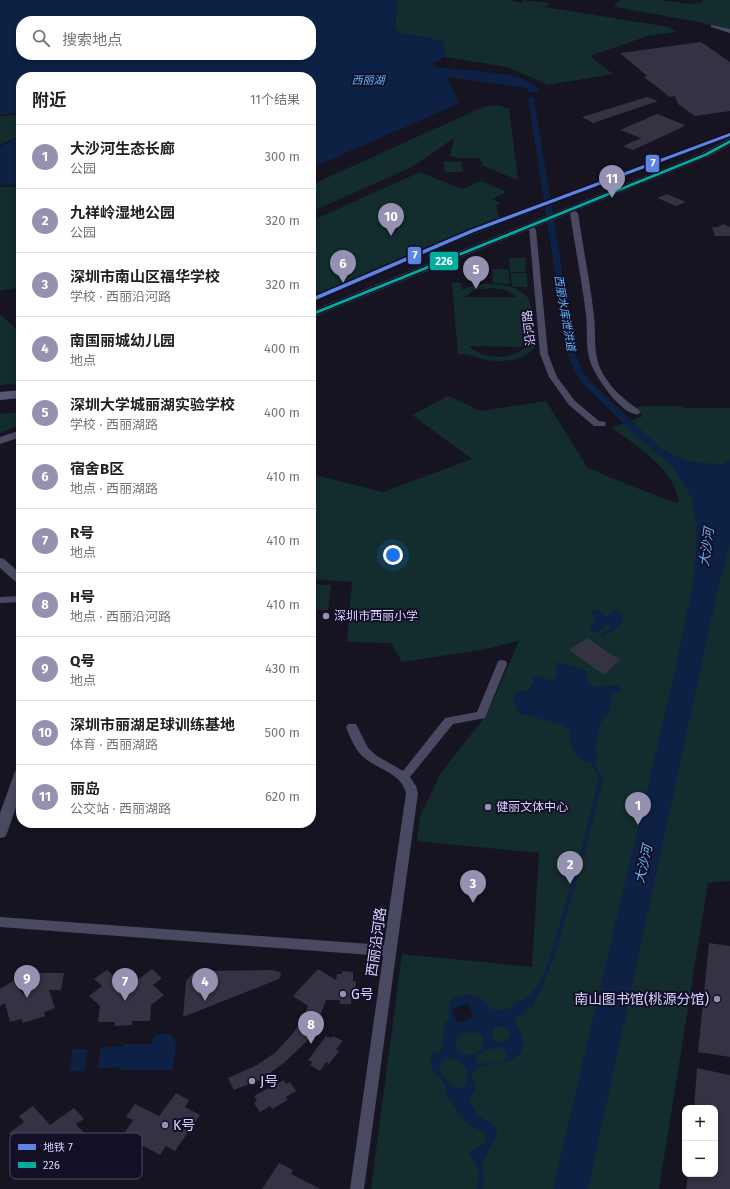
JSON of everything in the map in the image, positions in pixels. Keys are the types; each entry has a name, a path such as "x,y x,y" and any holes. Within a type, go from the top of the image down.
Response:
{"main road":[{"path":"316,313 547,221 705,155 730,141"},
{"path":"571,211 710,157 730,147"},
{"path":"316,318 532,230 547,221"},
{"path":"0,392 16,390"},
{"path":"0,396 16,394"}],"street":[{"path":"713,26 730,31"},
{"path":"571,211 590,316 590,346 593,361 599,375 608,388 636,412"},
{"name":"沿河路","path":"532,230 544,354 553,377 572,403 597,424 602,424"},
{"path":"0,441 16,435"},
{"path":"0,562 16,576"},
{"path":"0,600 16,599"},
{"path":"352,727 360,747 366,754 380,765 404,777 449,721 481,715 502,664"},
{"name":"西丽沿河路","path":"357,1189 412,798 412,788 404,777"},
{"path":"0,833 16,788"},
{"path":"0,922 390,951"}],"green space":[{"path":"397,0 509,0 521,3 524,0 550,3 545,7 669,27 676,32 648,36 590,56 613,74 548,85 507,67 445,57 443,42 426,37 402,34 395,29"},
{"path":"620,0 659,0 692,4 701,3 703,0 730,0 730,31 699,22 614,7"},
{"path":"498,105 509,109 518,180 483,166 480,158 459,158 450,156 454,138 412,167 316,210 316,183 483,107"},
{"path":"0,116 16,116 16,137 0,145"},
{"path":"461,161 463,172 445,172 443,162"},
{"path":"420,172 462,189 481,181 507,192 492,199 500,203 496,206 500,221 492,224 496,226 324,295 316,290 316,219"},
{"path":"0,187 16,187 16,288 0,291"},
{"path":"509,258 525,258 526,272 510,272"},
{"path":"492,269 508,269 510,284 493,283"},
{"path":"510,273 526,273 528,287 512,287"},
{"path":"452,283 461,283 462,290 480,284 506,286 516,289 528,298 534,323 534,348 529,353 517,359 503,361 458,354","holes":["490,288 506,290 517,297 465,297 474,290","470,346 525,347 513,355 498,357 482,354"]},
{"path":"0,314 16,329 16,383 0,385"},
{"path":"448,396 481,411 546,401 587,467 609,477 679,503 676,491 663,469 644,451 612,428 643,416 636,408 642,406 730,408 730,881 708,883 659,1189 371,1189 402,954 532,967 539,853 417,841 420,816 441,773 487,714 519,641 481,650 402,662 391,643 347,642 352,582 316,579 316,475 383,492 472,459 412,415"},
{"path":"16,412 16,427 0,433 0,414"},
{"path":"316,584 331,585 328,610 316,610"}],"water":[{"name":"西丽湖","path":"0,0 397,0 395,29 402,34 426,37 444,42 445,57 433,64 435,67 508,75 533,84 539,91 528,92 527,88 447,77 458,100 458,104 316,166 316,72 16,72 16,113 0,115"},
{"path":"16,139 16,185 0,185 0,147"},
{"name":"大沙河","path":"659,446 675,456 688,461 722,465 730,460 730,544 717,592 588,1189 553,1189 676,667 694,580 697,536 693,500 673,467 652,449"},
{"path":"598,610 607,617 613,610 619,611 624,620 616,629 601,637 602,633 609,630 611,625 606,624 600,632 590,632 590,627 596,621 591,612"},
{"path":"557,662 587,671 587,683 596,687 619,685 621,690 611,695 610,710 600,724 596,743 597,761 584,762 577,755 571,745 570,731 564,725 518,713 513,701 517,692 528,690 533,683 533,675 550,680 556,678 557,673 555,664"},
{"path":"536,987 541,989 532,1007 515,1019 523,1042 522,1050 518,1056 511,1060 477,1068 471,1075 476,1088 470,1099 472,1104 478,1114 492,1123 497,1131 497,1135 482,1163 484,1184 482,1189 477,1189 479,1174 477,1167 468,1152 486,1143 485,1134 468,1124 446,1095 446,1087 432,1069 431,1056 434,1053 438,1054 443,1047 444,1025 449,1019 449,1005 452,999 464,995 474,995 484,1000 491,1009 503,1011 530,995","holes":["495,1027 504,1027 511,1034 507,1040 501,1042 493,1040 492,1033","472,1032 479,1033 483,1037 482,1048 480,1051 472,1055 457,1052 456,1038 460,1034","489,1049 504,1049 507,1057 501,1061 493,1063 476,1062 477,1055","451,1058 464,1065 467,1072 465,1086 460,1088 452,1087 439,1069 441,1062"]},
{"path":"165,1033 169,1034 176,1040 173,1070 120,1070 120,1067 98,1068 101,1047 123,1047 123,1044 151,1044 155,1036"},
{"path":"73,1049 88,1049 84,1071 69,1071"}],"pier":[{"path":"468,1004 474,1017 457,1023 452,1009"}],"building":[{"path":"701,42 730,62 730,111 695,116 678,104 675,96 670,97 644,77 647,76 620,53"},
{"path":"647,97 658,101 593,123 582,117"},
{"path":"657,114 685,126 633,150 623,146 641,138 620,130"},
{"path":"667,194 686,202 676,206 657,198"},
{"path":"723,224 730,227 730,236 715,236 712,227 718,227"},
{"path":"587,638 620,660 604,675 569,650"},
{"name":"南山图书馆(桃源分馆)","path":"709,943 730,946 730,1057 698,1052"},
{"path":"152,969 162,978 153,985 164,995 151,1005 150,1021 132,1021 132,1025 114,1026 115,1022 98,1022 100,1006 89,996 102,986 94,979 107,970 127,988"},
{"path":"318,969 336,980 337,974 342,974 342,971 353,972 353,981 356,981 355,995 352,995 351,1004 340,1004 340,1000 326,1000 319,1019 310,1035 312,1036 285,1062 262,1079 234,1090 228,1078 257,1065 276,1052 294,1032 308,1006 293,996"},
{"path":"272,970 280,972 281,974 279,979 183,1017 186,981 193,973 201,971"},
{"path":"28,973 64,973 61,990 49,990 55,1008 44,1012 45,1016 23,1023 21,1019 10,1022 5,1003 0,1006 0,989 13,981 24,995"},
{"path":"326,1036 331,1038 333,1036 343,1041 336,1049 339,1051 329,1064 326,1062 320,1071 310,1065 312,1062 308,1060"},
{"path":"697,1068 730,1075 730,1189 686,1189 688,1177 718,1177 718,1105 694,1105"},
{"path":"284,1080 286,1084 290,1082 296,1091 286,1097 288,1100 272,1109 270,1106 260,1112 254,1103 257,1101 254,1096"},
{"name":"K号","path":"176,1093 189,1100 185,1107 200,1115 175,1151 166,1146 160,1155 142,1145 142,1133 124,1133 133,1120 126,1117 135,1104 159,1116"},
{"path":"33,1106 50,1125 74,1108 84,1119 76,1124 84,1133 10,1133 10,1134 9,1133 24,1122 19,1116"},
{"path":"279,1163 293,1170 291,1174 320,1189 262,1189"}],"waterway":[{"name":"西丽水库泄洪道","path":"531,99 572,355 578,371 589,385 653,446 666,455"},
{"path":"593,762 599,775"},
{"path":"539,988 553,952 579,865 601,779 599,774"}],"metro line":[{"name":"7","path":"316,298 472,231 730,134"}],"transit line":[{"name":"226","path":"316,313 705,155 730,141"}],"place":[{"name":"丽岛","path":"612,198"},
{"name":"深圳市丽湖足球训练基地","path":"391,236"},
{"name":"宿舍B区","path":"343,283"},
{"name":"深圳大学城丽湖实验学校","path":"476,289"},
{"name":"深圳市西丽小学","path":"326,616"},
{"name":"健丽文体中心","path":"488,807"},
{"name":"大沙河生态长廊","path":"638,825"},
{"name":"九祥岭湿地公园","path":"570,884"},
{"name":"深圳市南山区福华学校","path":"473,903"},
{"name":"G号","path":"343,994"},
{"name":"Q号","path":"27,998"},
{"name":"南山图书馆(桃源分馆)","path":"717,999"},
{"name":"R号","path":"125,1001"},
{"name":"南国丽城幼儿园","path":"205,1001"},
{"name":"H号","path":"311,1044"},
{"name":"J号","path":"252,1081"},
{"name":"K号","path":"165,1125"}]}
